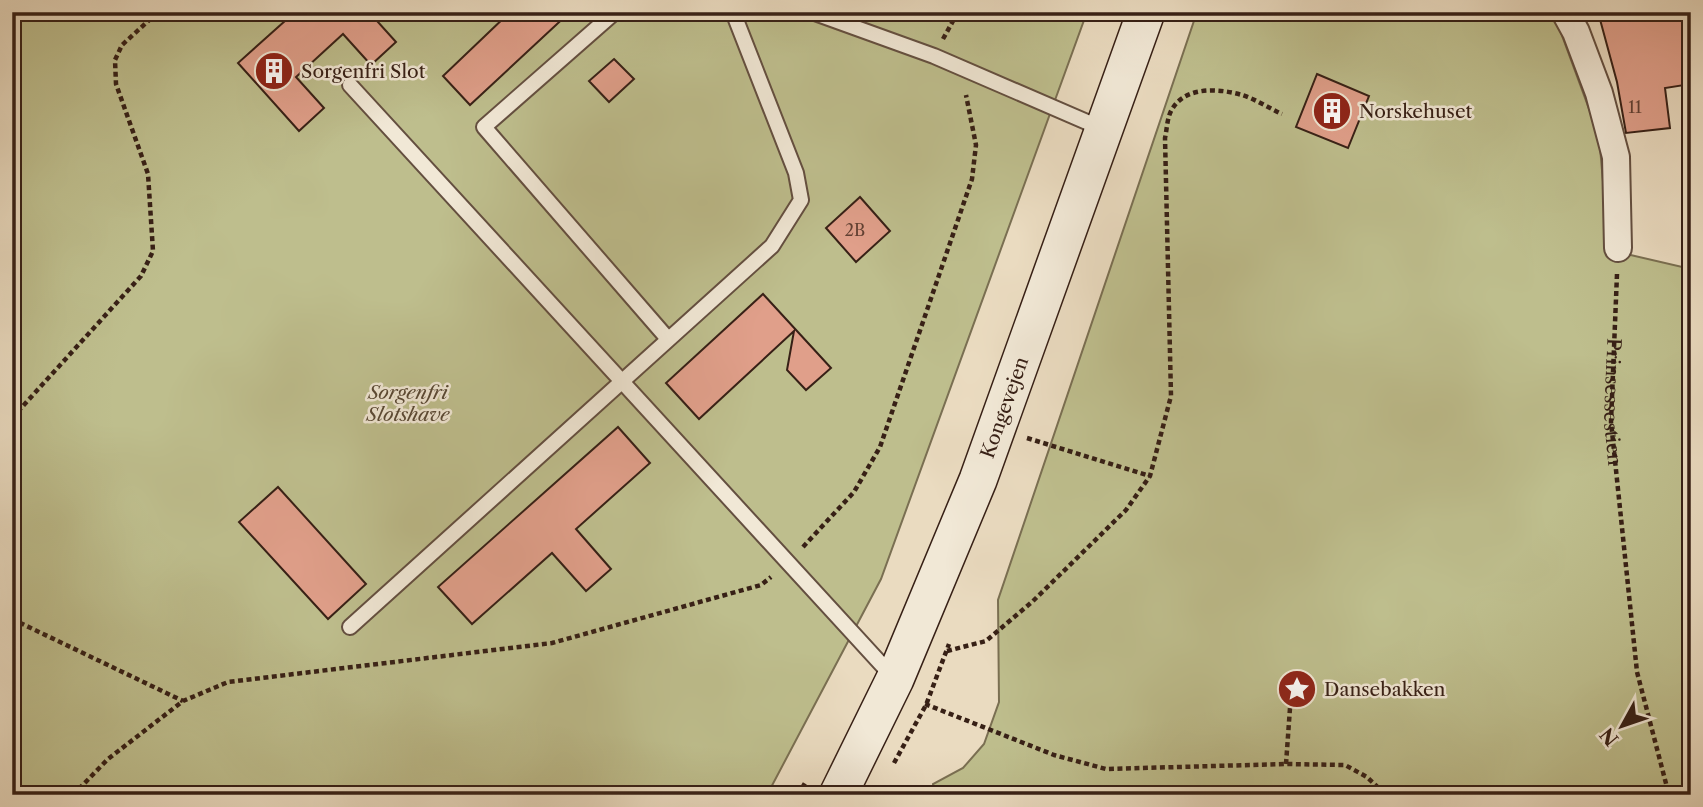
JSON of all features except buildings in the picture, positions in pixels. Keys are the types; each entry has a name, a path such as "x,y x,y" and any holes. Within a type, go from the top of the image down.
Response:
{"street":[{"name":"Kongevejen","path":"847,791 978,480 1146,12"},
{"path":"1565,12 1576,32 1599,93 1616,157 1618,248"}],"lane":[{"path":"615,12 484,127 668,339"},
{"path":"350,627 772,246 800,200 796,173 733,12"},
{"path":"812,12 961,66 1104,130"},
{"path":"350,85 895,679"}],"path":[{"path":"12,418 141,276 153,251 148,174 116,85 115,60 122,45 158,12"},
{"path":"73,795 108,759 183,701 228,682 552,643 761,585 788,563 854,492 880,447 897,400 972,179 976,145 961,66"},
{"path":"946,651 986,640 1032,602 1126,510 1150,476 1171,396 1165,138 1170,113 1179,99 1195,92 1214,90 1244,96 1282,114"},
{"name":"Prinsessestien","path":"1618,248 1611,422 1637,672 1670,795"},
{"path":"1020,436 1150,476"},
{"path":"12,619 183,701"},
{"path":"895,679 926,705 1054,755 1106,769 1345,765 1367,777 1386,795"},
{"path":"1286,764 1291,694"}],"green space":[{"name":"Sorgenfri Slotshave","path":"12,12 1087,12 881,579 767,795 12,795"},
{"path":"1197,12 1551,12 1599,136 1609,250 1691,269 1691,795 934,795 933,784 963,768 984,744 999,702 998,600"}],"place":[{"name":"Sorgenfri Slot","path":"274,71"},
{"name":"Norskehuset","path":"1332,111"},
{"name":"Dansebakken","path":"1297,689"}]}
